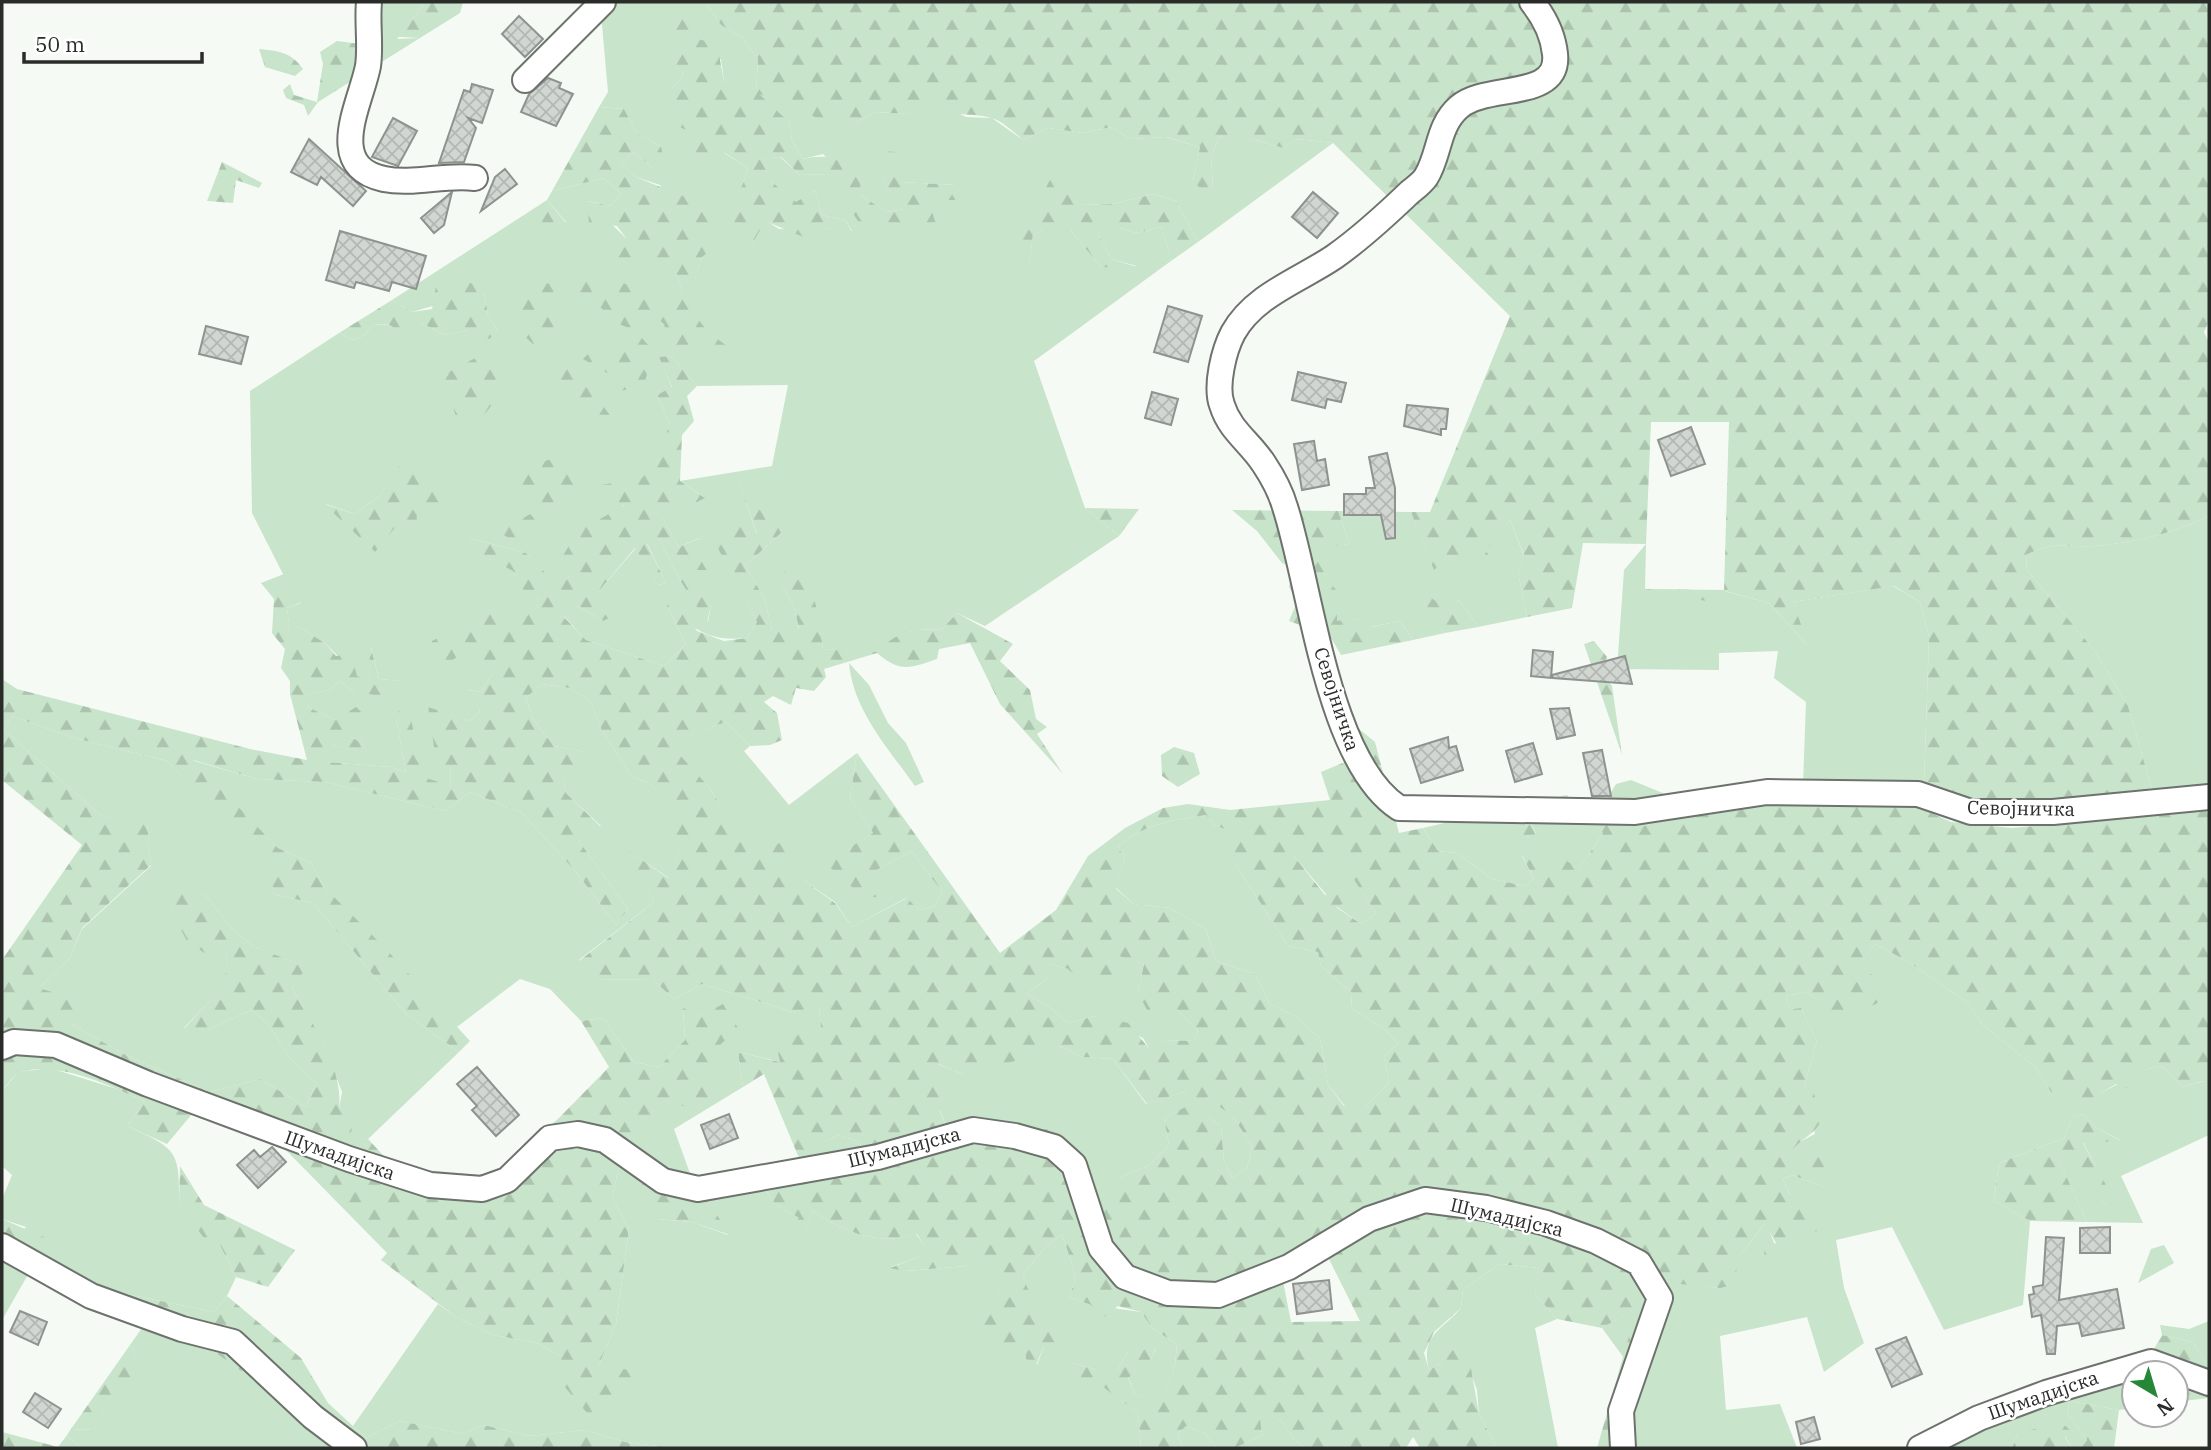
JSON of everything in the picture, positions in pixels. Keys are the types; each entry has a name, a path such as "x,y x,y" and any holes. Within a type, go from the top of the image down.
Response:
{"street":[{"path":"369,2 368,65 354,113 349,150 360,168 384,179 475,178"},
{"path":"525,80 603,2"},
{"name":"Севојничка","path":"1532,2 1553,38 1556,60 1552,75 1542,83 1528,88 1504,90 1462,104 1442,130 1426,177 1387,214 1333,257 1266,297 1233,333 1221,373 1220,402 1230,427 1264,463 1285,505 1317,643 1354,755 1374,788 1399,808 1635,812 1767,792 1918,794 1971,812 2053,812 2209,797"},
{"name":"Шумадијска","path":"2,1047 14,1042 57,1045 200,1104 349,1159 430,1185 482,1189 507,1180 550,1138 578,1133 605,1140 663,1181 698,1189 877,1157 973,1130 1015,1136 1054,1147 1074,1165 1101,1248 1125,1277 1168,1293 1218,1295 1289,1267 1369,1219 1425,1200 1486,1208 1546,1223 1596,1241 1639,1263 1660,1298 1621,1410 1623,1448"},
{"path":"2,1246 91,1296 182,1329 233,1342 313,1417 354,1448"},
{"name":"Шумадијска","path":"1920,1448 1979,1418 2058,1389 2151,1362 2209,1383"}],"green space":[{"path":"358,2 426,2 397,39 420,38 380,63"},
{"path":"426,2 463,2 460,13 420,38 382,36 386,27 408,25"},
{"path":"600,2 705,2 721,25 741,37 758,59 756,93 855,123 875,112 907,114 929,99 966,117 992,118 1023,140 1048,128 1083,133 1112,127 1130,139 1166,137 1200,147 1193,181 1213,187 1211,158 1219,136 1246,142 1252,139 1283,148 1297,139 1333,143 1198,242 1176,201 1154,194 1112,204 1078,205 1054,173 1020,240 1029,264 1033,235 1043,230 1070,230 1101,267 1137,266 1111,259 1095,228 1120,228 1136,233 1162,227 1171,261 1034,361 1085,508 1119,536 985,626 957,613 941,630 906,633 892,640 878,653 823,649 816,604 780,581 794,607 799,630 772,630 764,597 745,566 781,533 736,475 757,535 711,533 757,622 747,638 712,636 686,622 667,606 686,644 664,666 586,640 564,616 578,606 603,621 599,591 636,548 658,585 666,583 647,543 659,539 680,580 708,622 711,604 693,570 720,570 700,538 679,547 663,519 704,497 680,481 772,466 788,385 697,386 671,356 660,358 672,388 657,395 670,425 659,458 571,575 557,586 526,553 466,537 466,548 513,571 525,593 539,597 537,609 517,637 484,642 492,674 481,692 468,690 480,711 470,721 428,708 450,767 451,786 423,778 396,718 406,772 391,767 325,762 333,745 368,753 361,742 350,737 350,730 369,720 335,720 308,707 304,695 330,690 339,681 355,692 403,681 379,679 371,647 369,681 357,676 325,643 299,627 290,631 287,608 301,603 285,588 283,574 252,513 250,391 339,333 353,340 364,335 372,325 421,323 445,335 468,330 498,331 488,315 484,291 412,312 392,300 524,215 545,236 566,222 547,200 552,191 604,178 621,194 611,206 588,201 641,253 675,271 683,292 691,291 702,257 660,185 636,177 621,163 634,152 655,170 661,147 637,133 624,109 599,107 608,92","holes":["721,59 724,81 756,93 789,122 792,140 803,159 823,154 860,195 887,212 904,209 902,200 887,189 877,150 900,182 957,185 927,200 922,230 840,190 827,174 800,175 780,157 760,159 772,182 796,203 815,190 822,215 845,220 852,231 824,228 779,229 765,220 753,243 742,186 748,168 692,133 673,87 682,78 683,69","401,465 375,552 326,504 355,514 379,496"]},
{"path":"705,2 2209,2 2209,321 2204,332 2209,343 2209,516 2146,538 2093,546 2048,547 2026,555 2027,570 2095,651 2128,706 2152,789 2063,800 1973,802 1924,783 1929,637 1920,602 1894,586 1793,602 1809,647 1769,603 1725,591 1720,599 1706,601 1644,589 1724,590 1729,422 1651,422 1646,544 1583,543 1572,608 1527,617 1518,572 1524,555 1510,520 1486,551 1494,564 1482,569 1470,555 1447,557 1434,570 1411,512 1430,512 1510,316 1333,143 1297,139 1283,148 1252,139 1246,143 1219,136 1211,158 1213,187 1207,195 1193,181 1200,147 1167,137 1130,139 1112,127 1083,133 1048,128 1023,140 995,119 952,113 929,100 907,114 875,112 855,123 830,123 759,94 789,122 792,140 803,159 828,157 847,165 861,175 860,195 887,212 904,209 901,200 887,189 876,150 895,152 900,182 958,185 959,200 928,200 936,224 922,230 858,221 827,174 800,175 781,157 761,159 772,182 796,202 815,190 822,215 845,220 852,232 824,228 813,241 765,221 753,243 736,231 728,203 742,186 748,168 725,153 704,167 689,152 692,133 676,125 673,87 682,78 683,69 672,62 674,32 682,17 695,16 698,39 717,44 724,81 756,92 758,59 741,37 721,25"},
{"path":"337,41 360,44 380,63 318,102 308,116 304,105 286,98 283,90 290,84 294,95 317,102 323,64 320,52"},
{"path":"259,49 284,53 303,69 295,76 265,67"},
{"path":"599,107 624,109 637,133 661,147 666,167 655,170 634,152 621,163 636,177 695,201 710,222 711,250 702,257 691,292 683,292 675,271 655,275 641,253 631,269 618,270 610,248 626,238 617,226 589,223 587,201 611,206 621,194 604,178 552,191"},
{"path":"222,162 262,183 259,188 236,180 233,203 207,201"},
{"path":"1054,172 1078,205 1112,204 1154,194 1176,201 1198,242 1171,261 1162,227 1136,233 1120,228 1095,228 1111,259 1141,268 1101,267 1070,230 1043,230 1033,235 1029,265 1021,262 1019,240"},
{"path":"547,200 566,223 560,231 545,237 524,215"},
{"path":"603,277 652,293 682,299 709,333 727,346 726,360 695,343 682,350 670,345 664,324 651,313 636,331 619,324 599,306 577,297 566,279"},
{"path":"464,279 484,291 488,315 498,331 489,339 468,330 445,335 421,323 409,337 388,324 372,325 364,335 353,340 339,333 392,300 412,312 432,309 436,286"},
{"path":"554,283 553,306 579,333 573,337 557,329 533,344 522,334 518,311 526,285"},
{"path":"636,331 654,352 644,384 618,392 611,375 583,359 596,346 626,347"},
{"path":"479,356 492,363 503,380 488,410 476,420 458,426 451,397 422,374 451,371"},
{"path":"671,356 697,386 687,396 694,421 682,435 680,481 705,498 663,519 679,547 701,538 721,570 693,570 704,588 731,594 734,609 711,604 707,623 680,580 659,539 647,544 666,583 658,585 635,548 599,591 611,617 603,621 578,606 564,617 586,640 664,666 686,644 667,606 675,591 697,631 724,641 747,638 757,622 710,533 737,525 757,534 735,473 760,492 781,533 745,566 764,597 772,630 799,629 794,607 780,581 786,568 805,584 811,593 818,613 823,649 877,652 891,640 906,633 941,630 957,613 1013,644 1000,661 1030,690 1036,719 1047,727 1037,734 1063,774 1000,704 970,643 939,649 937,659 913,666 892,664 877,653 824,669 826,677 814,691 796,688 791,705 773,696 764,702 777,713 782,740 770,745 750,746 726,722 668,742 709,787 753,858 783,841 794,857 783,865 835,903 852,927 907,898 919,910 935,906 942,892 912,851 873,872 883,888 876,897 864,898 825,863 873,833 850,798 857,753 1000,953 1056,910 1088,856 1125,828 1163,808 1188,804 1230,810 1330,800 1321,772 1345,762 1333,728 1353,724 1375,742 1399,833 1423,828 1438,851 1457,853 1492,879 1525,886 1534,879 1522,855 1555,853 1579,869 1603,833 1593,823 1644,826 1671,817 1675,798 1912,804 1951,822 2012,828 2209,809 2209,1092 2203,1081 2182,1087 2162,1066 2144,1070 2132,1090 2116,1084 2088,1101 2051,1092 2035,1067 1982,1024 1968,1003 1907,961 1875,944 1859,966 1877,978 1886,997 1878,1002 1863,1010 1840,1014 1823,1012 1819,1001 1806,992 1786,996 1790,1009 1801,1008 1817,1041 1804,1087 1814,1094 1822,1119 1792,1151 1796,1160 1831,1155 1835,1169 1825,1187 1792,1175 1783,1179 1790,1195 1804,1195 1817,1231 1784,1248 1781,1260 1765,1263 1764,1248 1776,1243 1765,1224 1740,1255 1733,1285 1720,1288 1661,1282 1628,1409 1634,1419 1628,1448 1597,1448 1637,1308 1602,1328 1557,1319 1535,1294 1539,1268 1499,1264 1463,1290 1461,1308 1434,1332 1424,1353 1429,1370 1444,1361 1455,1347 1469,1357 1479,1414 1497,1448 1420,1448 1413,1437 1406,1448 1305,1448 1294,1440 1282,1421 1259,1411 1262,1435 1235,1448 1217,1448 1204,1433 1186,1426 1178,1434 1183,1448 1141,1448 1138,1413 1095,1381 1081,1392 1060,1379 1072,1363 1098,1370 1117,1370 1127,1353 1141,1339 1156,1347 1151,1359 1128,1378 1135,1394 1161,1406 1175,1366 1177,1344 1153,1329 1141,1312 1118,1306 1103,1318 1091,1305 1069,1297 1076,1277 1062,1234 1045,1248 1023,1274 1030,1293 1068,1344 1059,1351 1044,1346 1036,1365 1026,1359 1025,1347 998,1345 980,1321 987,1304 1000,1295 978,1254 967,1266 905,1271 890,1268 929,1253 917,1234 889,1239 876,1238 838,1226 813,1211 801,1243 787,1232 799,1218 775,1204 765,1189 706,1198 730,1235 692,1222 658,1219 634,1198 653,1165 692,1179 799,1158 764,1074 743,1087 738,1052 780,1062 775,1037 821,1030 819,1006 793,1012 702,984 674,999 653,980 591,979 579,961 654,902 629,851 668,878 679,852 661,832 678,812 649,783 632,777 601,729 590,700 569,688 541,684 526,698 533,719 554,746 586,752 563,779 566,793 601,827 579,841 628,909 616,925 576,872 522,813 470,792 445,811 325,782 257,779 193,760 278,848 311,863 324,887 385,948 470,1041 459,1052 406,1014 313,903 276,895 260,856 167,761 74,738 12,716 4,730 103,817 147,823 151,865 82,928 70,958 39,988 77,1000 71,1024 126,1055 210,1092 260,1079 306,1107 316,1083 289,1057 268,1024 251,1010 208,1030 184,1029 225,984 227,952 206,954 187,941 171,911 181,885 206,896 233,930 253,946 307,967 292,988 332,1062 337,1078 339,1109 352,1121 351,1137 368,1139 394,1167 491,1176 559,1118 609,1067 581,1021 603,1018 634,1062 659,1067 685,1040 683,1008 700,1016 723,1004 738,1028 720,1045 721,1063 706,1073 717,1087 705,1110 672,1104 624,1143 612,1198 629,1229 616,1324 598,1367 634,1370 623,1399 608,1414 588,1414 557,1378 560,1356 537,1343 493,1335 456,1317 381,1260 387,1253 279,1143 197,1108 167,1144 127,1126 145,1102 101,1082 67,1072 35,1069 21,1072 13,1077 2,1091 2,960 82,845 2,780 2,679 17,689 250,749 307,760 290,694 290,681 281,668 285,649 272,633 274,599 261,583 284,574 285,588 302,602 287,608 290,630 299,627 325,643 336,656 351,654 357,676 369,680 370,644 379,679 404,681 387,697 355,692 339,681 330,690 305,695 308,707 335,720 356,707 370,720 351,730 350,737 361,742 369,754 333,745 326,762 391,767 406,772 396,718 406,695 423,777 451,786 450,767 437,766 428,707 470,721 480,711 467,690 481,692 492,674 482,665 484,642 445,664 430,655 432,641 491,610 517,636 521,614 537,609 539,597 525,594 513,571 465,548 466,537 526,553 557,585 570,576 557,566 577,532 625,505 603,499 601,485 642,478 659,458 635,427 642,416 664,438 670,425 657,395 672,387 659,357","holes":["1206,815 1214,825 1233,832 1234,862 1288,946 1318,952 1321,966 1352,993 1351,1008 1383,1028 1398,1043 1384,1057 1389,1083 1366,1106 1344,1106 1328,1085 1320,1038 1295,1016 1270,1004 1255,974 1216,961 1206,929 1170,908 1134,904 1116,889 1125,858 1118,847 1148,828","1293,855 1339,856 1376,914 1361,924 1336,907 1345,903 1344,890 1325,895","1113,954 1144,964 1138,992 1150,1016 1177,1010 1198,1031 1195,1041 1164,1040 1151,1051 1128,1023 1095,1016 1068,1023 1048,1006 1027,994 1049,977 1049,964 1068,969 1077,977 1116,979 1118,971 1108,963","1060,1046 1082,1057 1113,1059 1147,1104 1184,1092 1193,1103 1164,1118 1169,1145 1148,1166 1123,1176 1092,1205 1047,1129 952,1142 940,1111 948,1092 938,1064 962,1074 990,1069","1207,1097 1233,1117 1252,1146 1247,1168 1232,1178 1224,1161 1221,1126 1207,1116","839,1135 859,1142 865,1151 823,1159 822,1142","1326,1253 1360,1321 1291,1322 1283,1281"]},
{"path":"552,364 577,372 619,427 614,437 595,412 556,396"},
{"path":"551,459 572,464 578,487 565,511 549,513 522,501 514,479 530,467"},
{"path":"401,464 440,497 439,505 418,504 416,526 397,525 375,552 324,504 355,514 379,496"},
{"path":"1085,508 1139,509 1119,536"},
{"path":"1232,510 1338,511 1350,544 1313,548 1329,564 1323,574 1337,591 1337,621 1355,618 1372,627 1400,621 1413,640 1341,655 1330,636 1289,621 1297,602 1289,587 1293,568 1282,563 1257,531"},
{"path":"1338,511 1411,512 1434,569 1447,557 1485,551 1510,520 1524,556 1518,572 1527,617 1478,627 1459,600 1444,606 1417,603 1445,633 1413,640 1400,621 1371,627 1355,618 1337,622 1336,591 1323,574 1312,547 1350,544"},
{"path":"530,514 538,522 527,536 514,541 495,530 498,518 511,526"},
{"path":"2209,516 2209,786 2152,789 2128,706 2095,651 2027,570 2026,555 2048,547 2093,546 2146,538"},
{"path":"1646,544 1645,589 1724,591 1769,603 1807,645 1793,602 1893,586 1920,602 1929,637 1924,783 1803,785 1806,702 1774,678 1778,651 1719,653 1719,670 1617,669 1624,570"},
{"path":"1424,593 1443,606 1459,600 1478,627 1445,633 1416,603"},
{"path":"1594,641 1607,657 1601,671 1612,686 1622,755 1584,644"},
{"path":"849,663 869,685 888,723 906,743 924,782 915,786 873,728 857,697"},
{"path":"541,684 569,688 590,700 601,729 632,777 649,783 679,812 679,852 669,878 630,852 654,902 579,960 591,979 653,980 674,999 702,984 793,1012 819,1005 821,1030 781,1062 738,1052 743,1087 674,1129 692,1179 658,1219 692,1222 728,1235 706,1198 765,1189 775,1204 799,1218 801,1242 813,1211 838,1226 875,1238 889,1239 916,1234 930,1253 891,1267 906,1271 967,1266 978,1253 1037,1365 1044,1346 1054,1333 1042,1308 1029,1298 1023,1274 1045,1248 1062,1234 1076,1277 1069,1297 1091,1305 1141,1312 1153,1329 1177,1344 1175,1366 1161,1407 1135,1394 1128,1377 1151,1359 1156,1348 1142,1340 1127,1353 1117,1370 1098,1370 1072,1363 1138,1413 1141,1448 674,1448 625,1442 585,1430 530,1436 484,1425 463,1434 400,1421 366,1438 353,1426 438,1304 456,1317 493,1335 537,1343 560,1356 598,1367 616,1324 629,1229 612,1198 624,1143 706,1073 700,1016 683,1009 685,1040 659,1067 634,1062 603,1018 581,1021 550,989 520,979 457,1027 324,887 311,863 278,848 191,760 257,779 325,782 445,811 470,792 522,813 576,872 616,925 628,909 579,841 601,826 566,793 563,779 585,752 554,746 533,719 526,698"},
{"path":"12,716 74,738 167,761 261,856 276,895 313,903 406,1014 459,1052 368,1139 351,1138 339,1109 342,1092 325,1047 292,988 306,967 253,946 233,930 206,896 182,886 171,911 227,951 226,984 184,1028 208,1030 251,1010 268,1024 289,1057 316,1083 306,1107 260,1079 210,1092 126,1055 71,1024 39,988 70,958 82,929 151,866 147,824 103,817 4,730"},
{"path":"726,722 750,746 744,751 789,805 857,753 850,798 873,833 826,863 873,872 912,851 942,892 935,906 919,910 906,898 852,927 835,902 782,865 753,859 709,787 667,742"},
{"path":"1174,747 1194,753 1200,774 1178,787 1162,776 1161,755"},
{"path":"1631,780 1675,798 1671,817 1644,826 1594,823 1603,833 1579,869 1522,856 1534,879 1525,886 1492,879 1457,853 1438,851 1423,828 1496,811 1527,837 1536,833 1521,806 1567,795 1593,823 1616,784"},
{"path":"1521,806 1536,834 1526,837 1514,835 1496,811"},
{"path":"1206,815 1214,825 1234,832 1234,862 1288,946 1318,952 1321,966 1352,993 1351,1008 1383,1028 1398,1043 1384,1057 1389,1083 1366,1106 1345,1106 1328,1085 1320,1038 1295,1016 1270,1004 1255,974 1216,961 1206,929 1170,908 1134,904 1116,888 1125,858 1118,847 1127,839 1159,824"},
{"path":"1293,855 1339,855 1376,914 1361,924 1336,906"},
{"path":"1875,944 1907,961 1968,1003 1982,1024 2035,1067 2051,1092 2090,1099 2144,1070 2162,1066 2182,1087 2204,1081 2209,1092 2209,1135 2121,1176 2143,1223 2087,1222 2058,1158 2106,1205 2116,1205 2083,1142 2120,1140 2095,1127 2084,1114 2073,1116 2064,1138 1999,1163 1994,1201 2030,1221 2023,1305 1944,1330 1892,1227 1836,1240 1844,1288 1864,1343 1824,1372 1807,1317 1720,1336 1726,1410 1780,1404 1797,1448 1628,1448 1628,1409 1661,1281 1720,1288 1740,1255 1766,1223 1781,1260 1790,1195 1783,1179 1792,1175 1825,1187 1795,1160 1791,1151 1798,1143 1815,1134 1804,1087 1817,1041 1801,1008 1790,1009 1786,996 1806,992 1819,1001 1858,967"},
{"path":"1113,953 1144,964 1138,992 1177,1010 1198,1031 1195,1041 1164,1040 1151,1052 1143,1038 1095,1016 1068,1023 1048,1006 1027,994 1049,977 1049,964 1068,969 1108,963"},
{"path":"1060,1046 1082,1057 1113,1059 1146,1104 1184,1092 1194,1103 1164,1118 1169,1145 1148,1166 1123,1176 1092,1206 952,1142 940,1110 937,1064 962,1074"},
{"path":"50,1068 117,1089 145,1102 127,1126 156,1140 172,1154 178,1173 179,1205 220,1245 236,1277 227,1296 214,1312 117,1292 73,1275 30,1271 2,1320 2,1256 26,1227 2,1219 2,1199 12,1175 2,1166 2,1091 18,1072"},
{"path":"1207,1096 1233,1117 1252,1146 1247,1168 1232,1178 1224,1161 1221,1126 1207,1116"},
{"path":"2084,1114 2095,1127 2121,1141 2083,1143 2117,1205 2106,1205 2059,1160 2087,1222 2030,1221 1994,1201 1999,1163 2064,1138 2073,1116"},
{"path":"839,1135 859,1142 865,1152 822,1160 822,1142"},
{"path":"180,1166 204,1205 295,1250 268,1287 236,1277 220,1245 207,1242 179,1205"},
{"path":"2,1219 46,1238 41,1257 2,1256"},
{"path":"2164,1245 2174,1263 2138,1283 2151,1249"},
{"path":"1499,1264 1540,1268 1535,1294 1557,1319 1535,1328 1558,1448 1497,1448 1479,1414 1477,1390 1470,1370 1444,1361 1429,1370 1427,1349 1430,1341 1461,1308 1463,1290"},
{"path":"117,1292 214,1312 227,1296 301,1358 328,1403 366,1438 400,1421 463,1434 484,1425 530,1436 585,1430 625,1442 674,1448 344,1448 288,1402 275,1401 257,1374 241,1371 194,1337 144,1325"},
{"path":"1638,1307 1624,1358 1602,1328"},
{"path":"2209,1321 2209,1368 2193,1342 2162,1335 2160,1325 2189,1329"},
{"path":"144,1325 194,1337 257,1374 344,1448 81,1448 67,1435 71,1429 94,1430 113,1392 139,1362 130,1345"},
{"path":"2162,1335 2193,1342 2209,1368 2209,1398 2190,1400 2190,1359 2159,1359 2154,1349"},
{"path":"130,1345 139,1362 127,1391 113,1393 94,1430 71,1429"},
{"path":"2154,1349 2159,1359 2126,1359"},
{"path":"2120,1361 2120,1410 2070,1401 2067,1413 2087,1440 2081,1448 2072,1448 2065,1436 2018,1433 2012,1448 1910,1448 2074,1378"},
{"path":"2070,1401 2119,1410 2114,1448 2081,1448 2087,1440 2067,1413"},
{"path":"1258,1410 1282,1421 1294,1440 1305,1448 1235,1448 1262,1435"},
{"path":"2061,1422 2071,1431 2065,1437 2072,1448 2012,1448 2018,1433"},
{"path":"1186,1426 1204,1433 1217,1448 1183,1448 1178,1434"},
{"path":"2,1432 58,1447 67,1435 81,1448 2,1448"}],"building":[{"path":"519,16 543,39 525,57 502,34"},
{"path":"548,78 561,83 559,88 573,94 556,126 521,112 529,94"},
{"path":"472,84 493,90 482,123 468,118 476,128 464,162 439,163 464,90 470,92"},
{"path":"393,118 417,131 398,166 372,157"},
{"path":"309,139 366,191 353,206 321,177 317,185 291,172"},
{"path":"505,169 517,184 481,211 495,177"},
{"path":"452,192 444,225 434,233 421,218"},
{"path":"1313,192 1338,213 1317,238 1292,217"},
{"path":"340,231 426,256 416,289 392,282 389,291 356,282 354,288 326,280"},
{"path":"1168,306 1202,316 1188,362 1154,352"},
{"path":"206,326 248,337 241,364 199,354"},
{"path":"1298,372 1346,383 1341,402 1327,399 1325,408 1292,400"},
{"path":"1152,392 1178,399 1171,425 1145,418"},
{"path":"1407,405 1448,409 1446,429 1441,429 1441,435 1404,426"},
{"path":"1691,427 1705,464 1671,476 1658,440"},
{"path":"1314,441 1317,461 1325,459 1329,485 1302,490 1294,444"},
{"path":"1387,453 1395,488 1395,538 1386,539 1381,515 1344,515 1344,494 1366,494 1366,488 1375,488 1369,457"},
{"path":"1533,650 1553,652 1551,678 1531,676"},
{"path":"1625,656 1632,684 1553,678 1552,675"},
{"path":"1569,708 1575,735 1557,739 1550,709"},
{"path":"1448,737 1449,748 1456,746 1463,770 1421,783 1410,749"},
{"path":"1533,743 1542,774 1515,782 1506,751"},
{"path":"1602,750 1611,796 1592,796 1583,753"},
{"path":"477,1067 519,1115 496,1136 472,1110 477,1106 457,1084"},
{"path":"729,1114 738,1138 710,1149 701,1125"},
{"path":"272,1147 286,1162 258,1188 237,1165 254,1150 260,1157"},
{"path":"2110,1227 2110,1253 2080,1253 2080,1228"},
{"path":"2046,1237 2064,1238 2059,1300 2117,1289 2124,1328 2082,1336 2079,1323 2057,1326 2055,1354 2047,1354 2041,1315 2032,1317 2029,1295 2034,1294 2033,1287 2043,1285"},
{"path":"1329,1280 1332,1309 1297,1314 1293,1284"},
{"path":"20,1311 47,1322 38,1345 10,1332"},
{"path":"1906,1337 1922,1374 1892,1387 1876,1349"},
{"path":"35,1393 61,1409 48,1428 23,1412"},
{"path":"1814,1417 1820,1439 1801,1444 1796,1422"}]}
